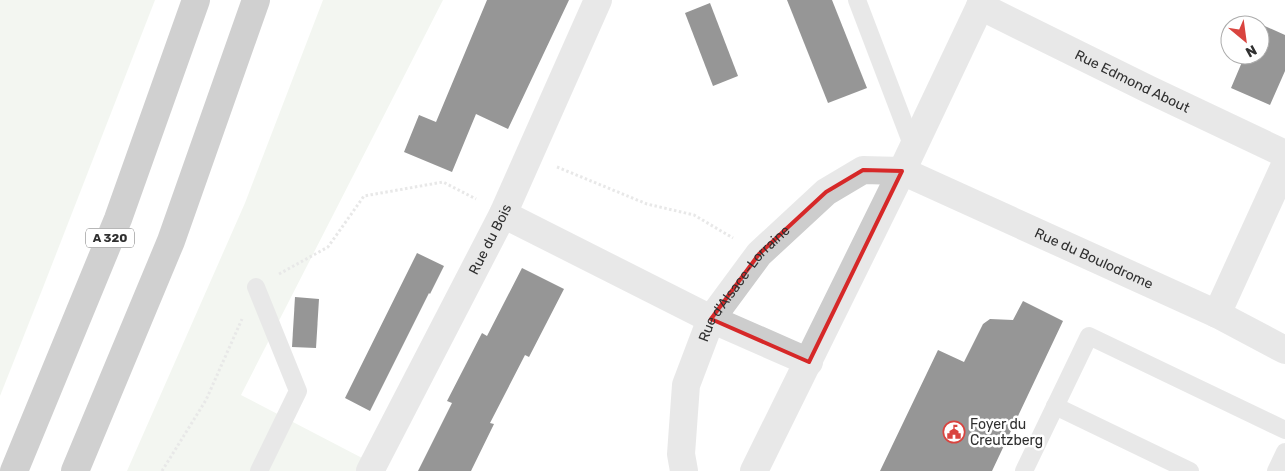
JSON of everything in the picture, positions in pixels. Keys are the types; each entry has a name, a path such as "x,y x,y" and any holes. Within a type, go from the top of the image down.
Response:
{"highway":[{"name":"A 320","path":"14,471 118,219 196,0"},
{"path":"75,471 171,241 256,0"}],"street":[{"name":"Rue du Bois","path":"370,471 503,214 598,0"},
{"path":"754,471 902,171 981,3"},
{"name":"Rue Edmond About","path":"981,3 1148,89 1285,154"},
{"path":"1217,314 1285,165"},
{"name":"Rue d'Alsace-Lorraine","path":"684,471 682,454 686,385 711,319 758,254 826,192 863,170 902,171"},
{"name":"Rue du Boulodrome","path":"902,171 1217,314 1285,350"},
{"path":"503,214 711,319 809,362"}],"lane":[{"path":"857,0 913,147"},
{"path":"256,287 298,391 259,471"},
{"path":"1024,471 1089,336 1285,430"},
{"path":"1055,406 1190,471"},
{"path":"1276,471 1285,452"}],"path":[{"path":"529,156 647,204 694,215 758,254"},
{"path":"162,471 206,400 256,287 328,247 364,196 443,182 456,188"}],"highlighted area":[{"path":"863,170 902,171 809,362 711,319 759,254 826,192"}],"shaded area":[{"path":"0,0 155,0 0,396"},
{"path":"323,0 443,0 241,395 364,459 357,471 127,471 245,203"}],"building":[{"path":"487,0 569,0 508,129 476,114 452,172 404,152 419,115 436,122"},
{"path":"787,0 832,0 867,88 828,103"},
{"path":"710,3 738,76 713,86 685,13"},
{"path":"1270,28 1285,35 1285,71 1270,105 1231,88 1241,65 1270,65"},
{"path":"417,253 444,266 370,411 345,398"},
{"path":"522,268 564,289 529,357 525,355 490,423 494,424 471,471 418,471 452,403 447,401 482,333 487,336"},
{"path":"295,297 319,299 316,348 292,347"},
{"name":"Foyer du Creutzberg","path":"1023,301 1063,321 992,471 880,471 938,350 964,362 983,324 990,319 1013,320"}],"place":[{"name":"Foyer du Creutzberg","path":"954,432"}]}
